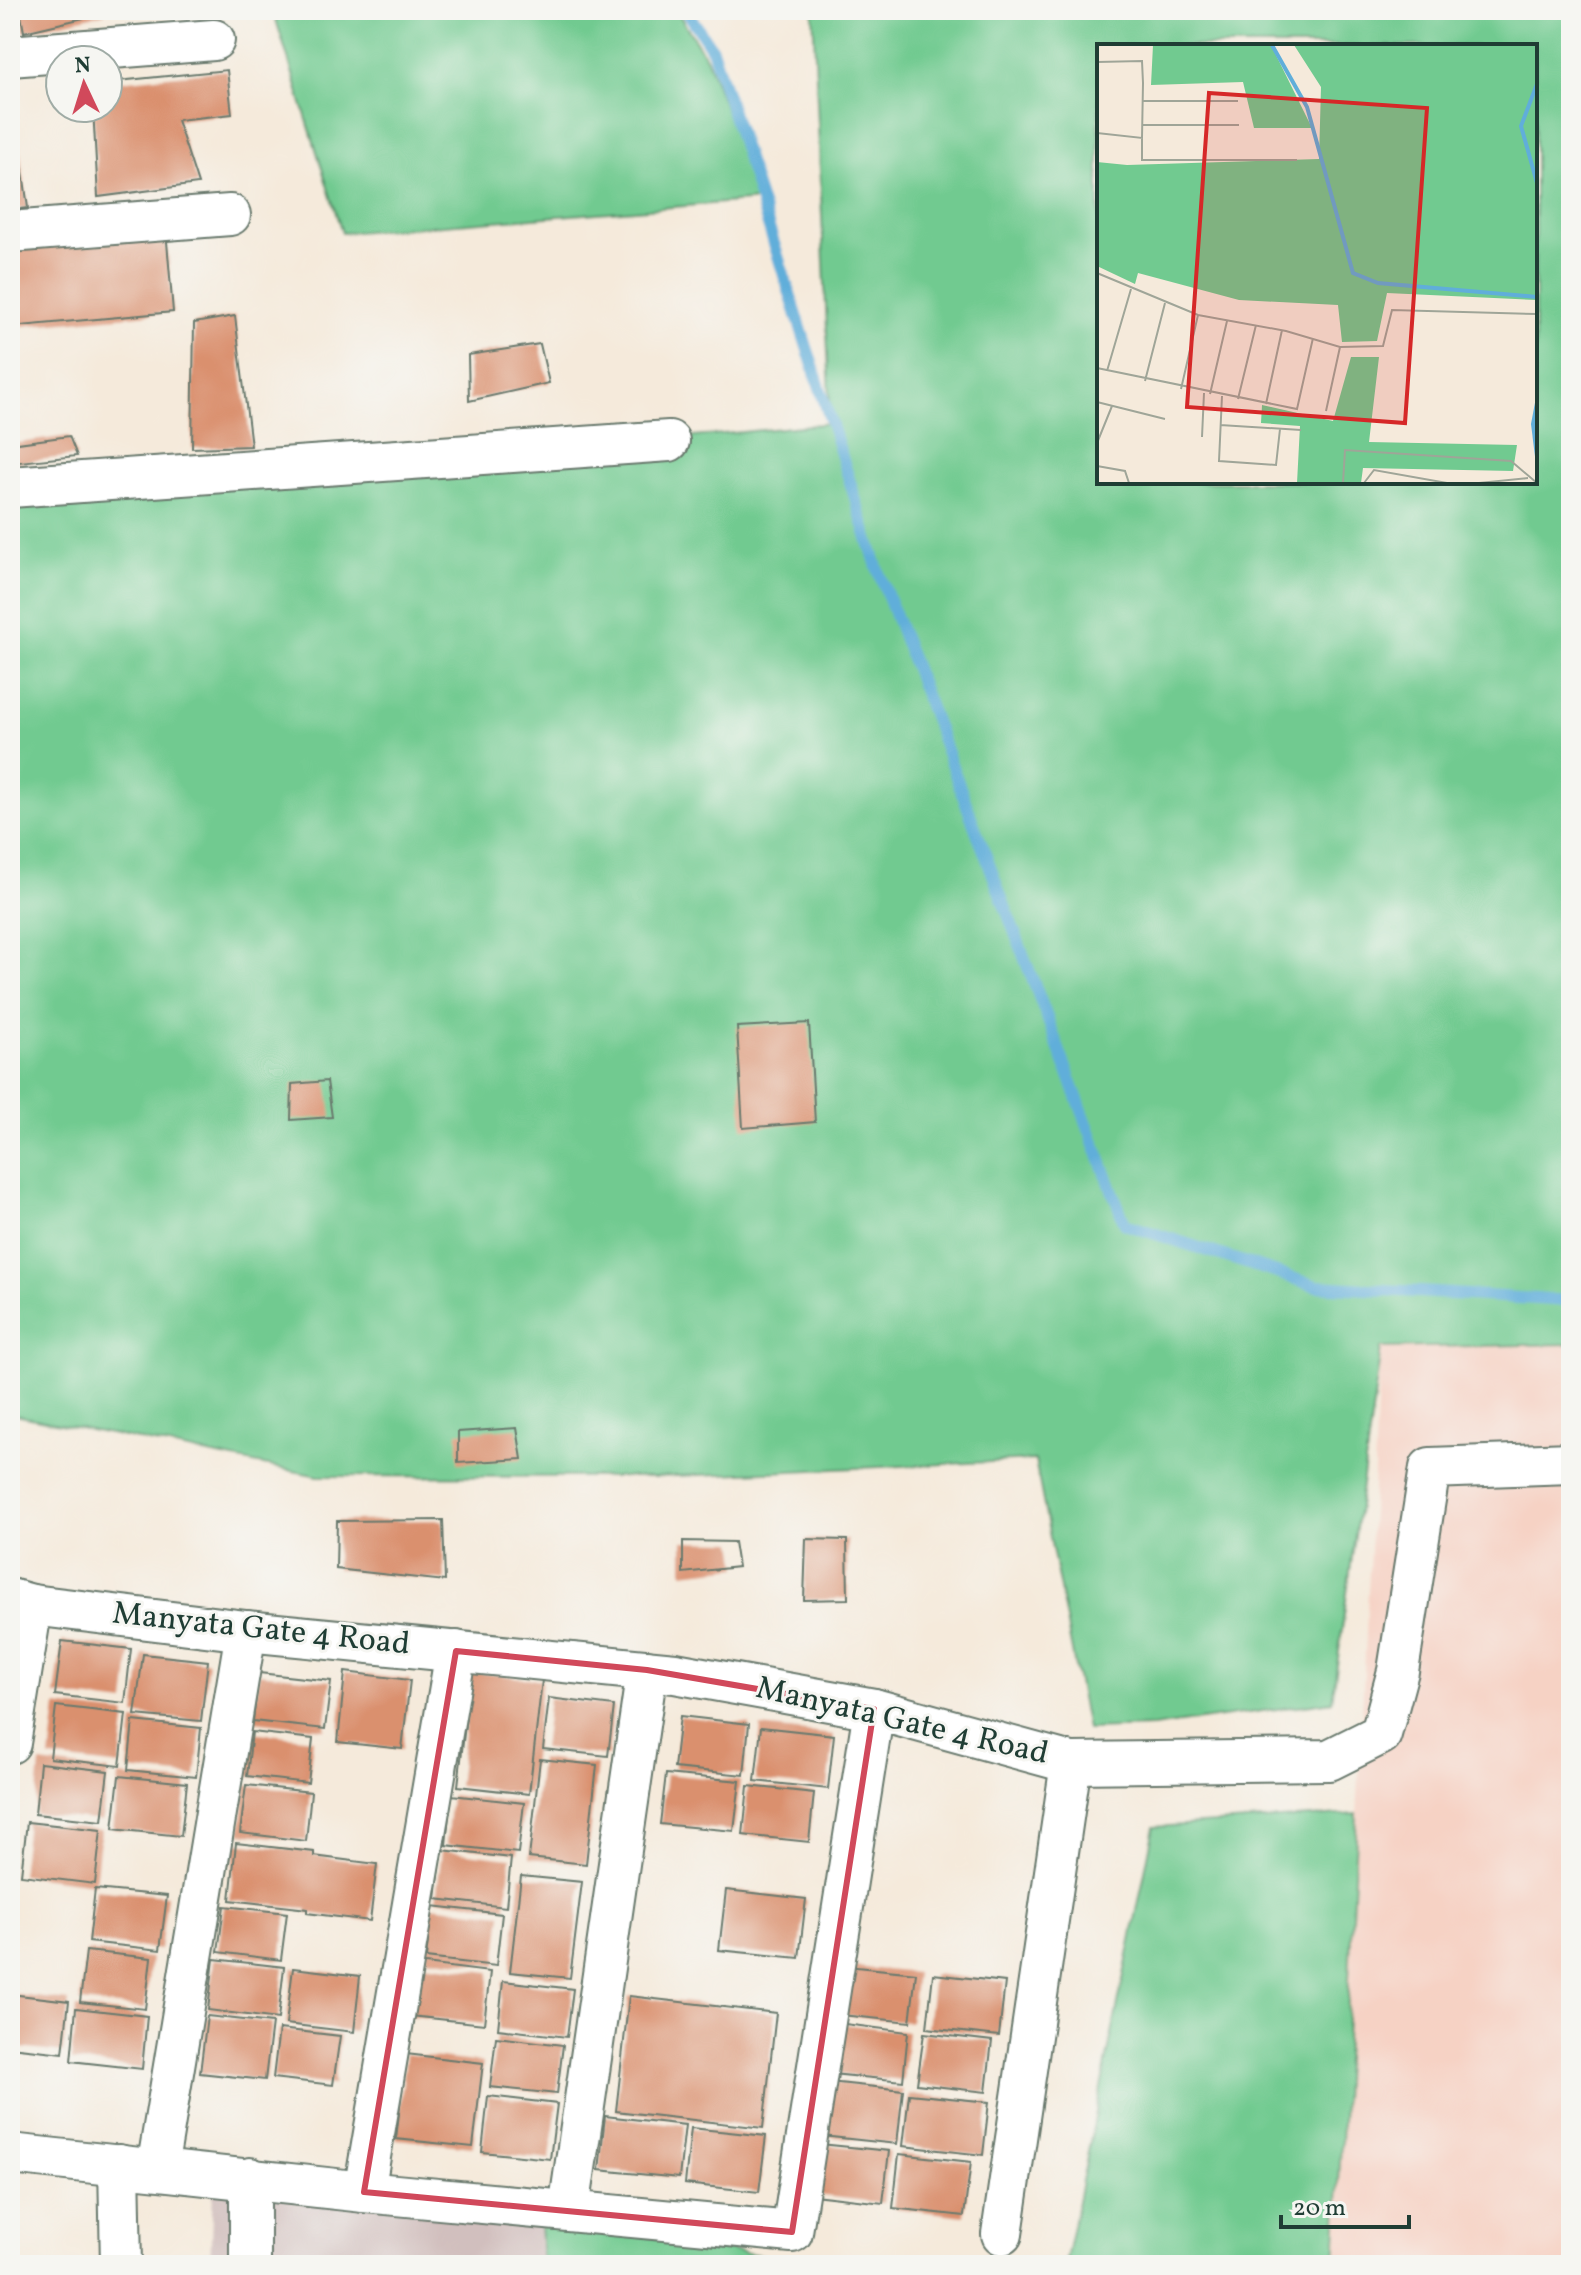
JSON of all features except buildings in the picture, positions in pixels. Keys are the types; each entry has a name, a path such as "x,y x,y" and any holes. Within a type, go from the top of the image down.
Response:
{"street":[{"path":"10,56 214,40"},
{"path":"10,232 230,215"},
{"path":"10,487 669,441"},
{"name":"Manyata Gate 4 Road","path":"21,1602 246,1631 647,1670 874,1709 1071,1763 1329,1760 1381,1734 1398,1671 1430,1468 1571,1463"},
{"path":"10,1743 21,1602"},
{"path":"121,2265 246,1631"},
{"path":"364,2192 456,1651"},
{"path":"569,2210 647,1670"},
{"path":"10,2154 364,2192 792,2232 874,1709"},
{"path":"1002,2234 1071,1763"},
{"path":"250,2178 250,2265"}],"highlighted area":[{"path":"456,1651 647,1670 874,1709 792,2232 364,2192"}],"shaded area":[{"path":"1571,1344 1571,2265 1335,2265 1380,1348"},
{"path":"213,2190 540,2219 542,2265 210,2265"}],"green space":[{"path":"273,10 676,10 707,59 760,200 342,233"},
{"path":"813,10 1571,10 1571,1344 1381,1348 1332,1701 1153,1727 1087,1729 1035,1460 654,1477 318,1476 10,1414 10,507 831,423"},
{"path":"1357,1814 1335,2265 1065,2265 1154,1827"},
{"path":"540,2219 821,2265 542,2265"}],"waterway":[{"path":"686,10 712,49 879,573 1125,1224 1317,1286 1571,1301"}]}
